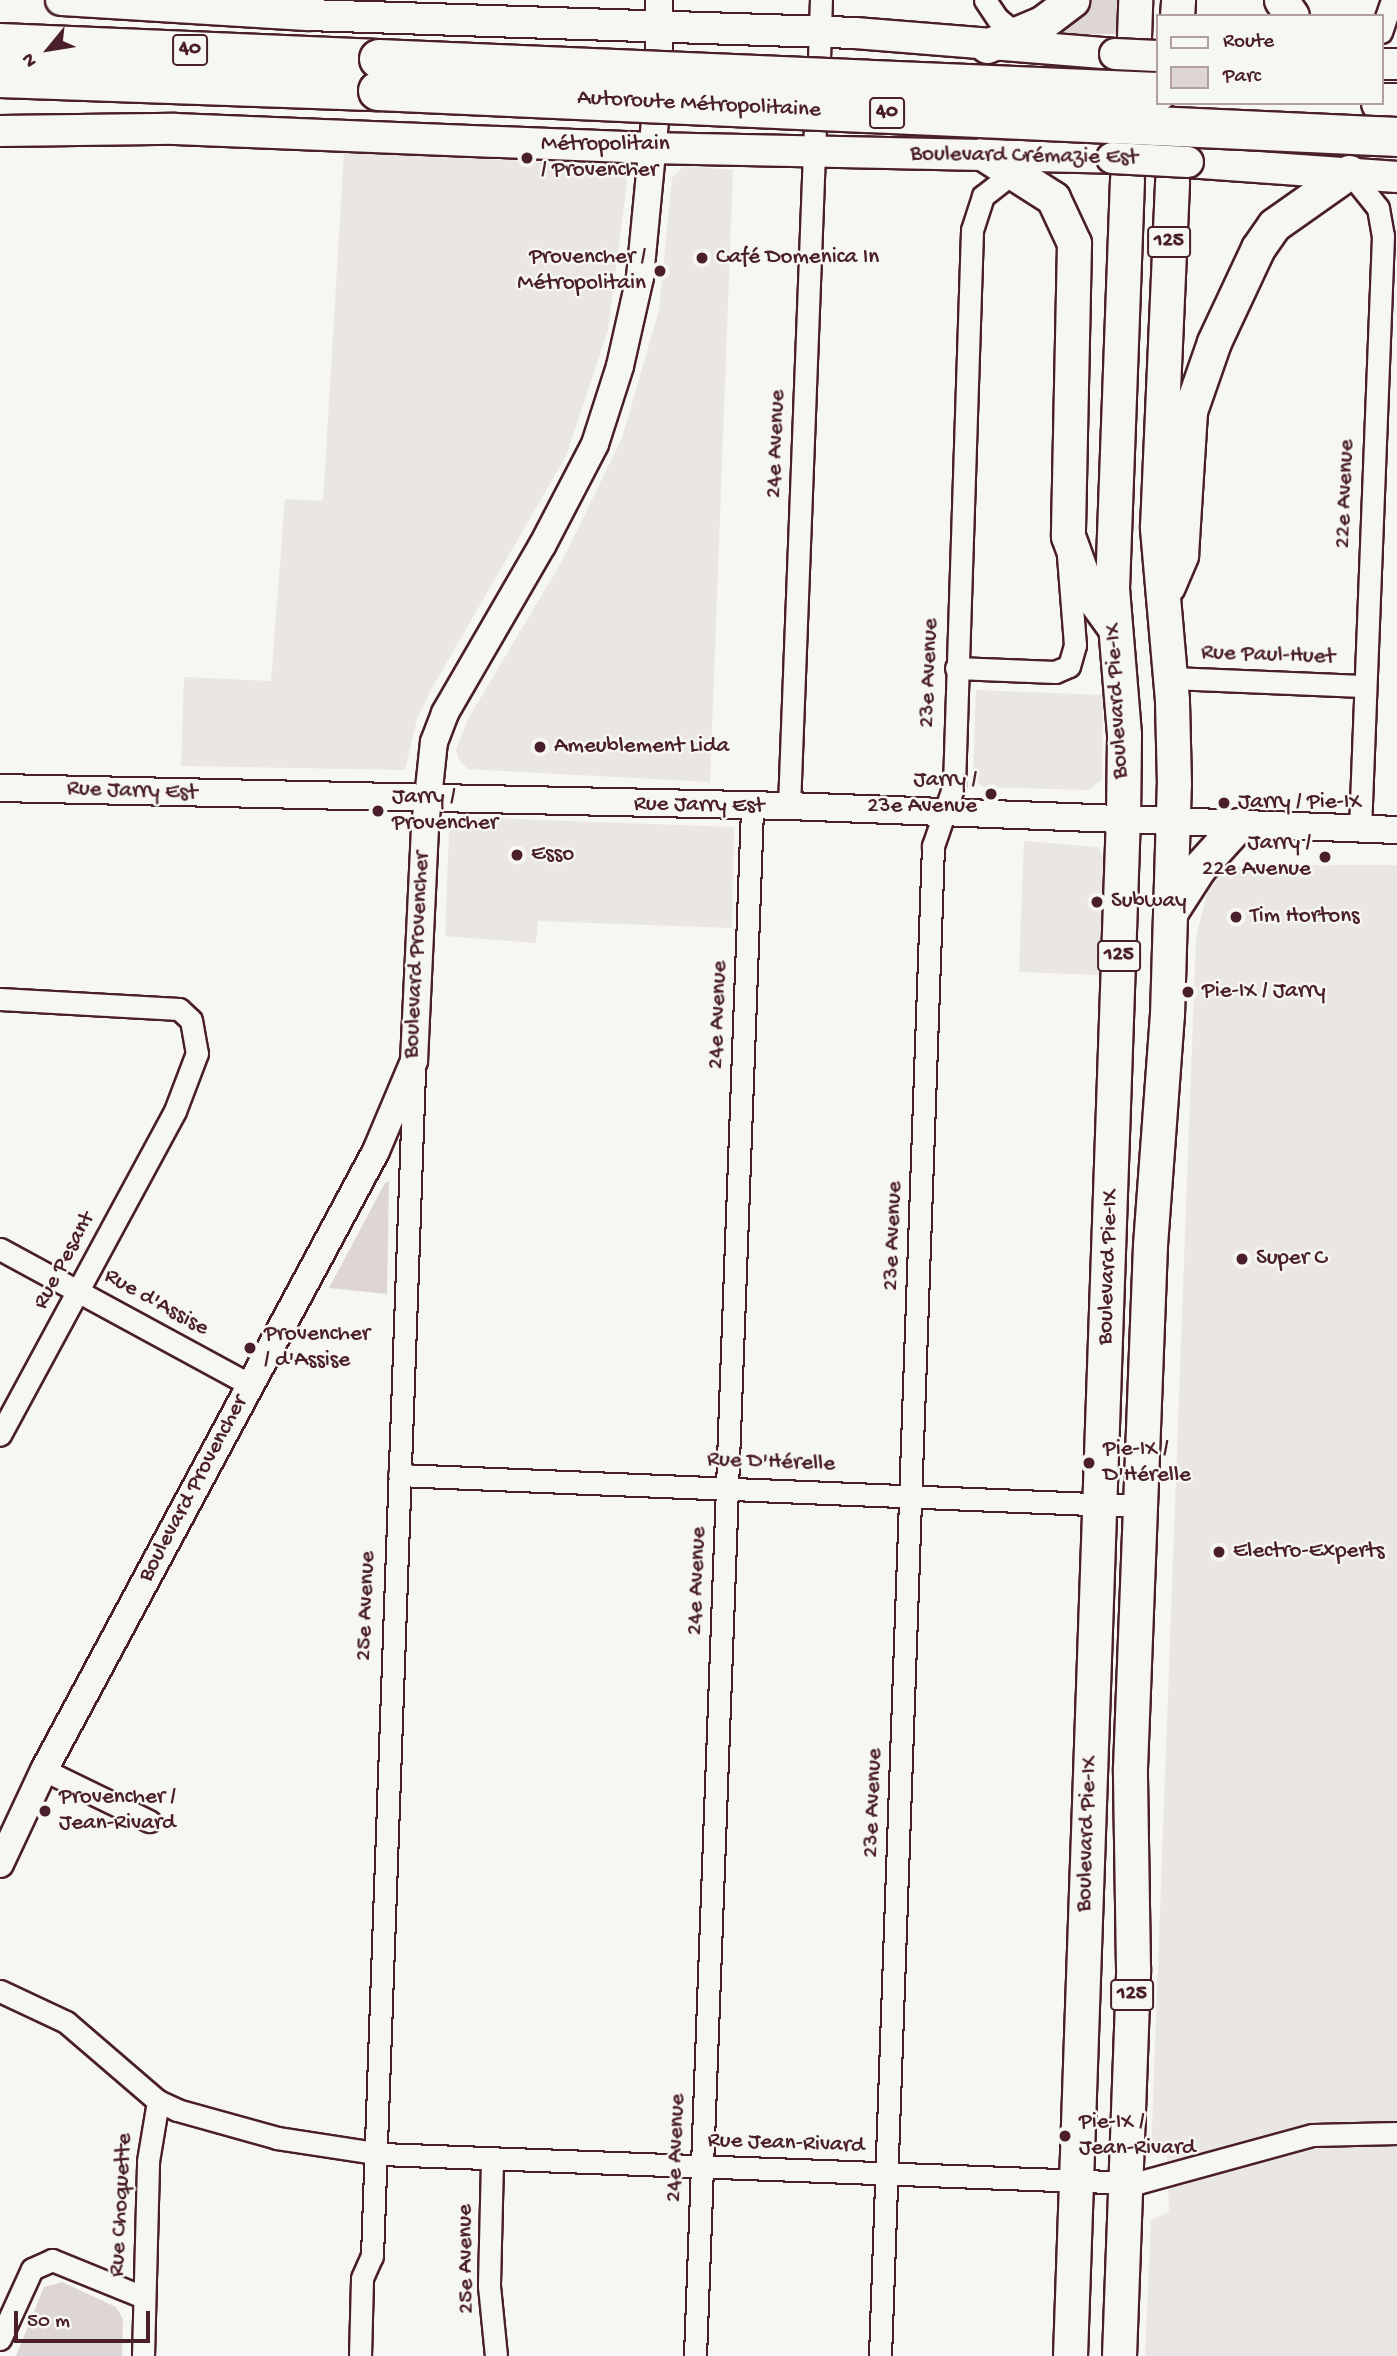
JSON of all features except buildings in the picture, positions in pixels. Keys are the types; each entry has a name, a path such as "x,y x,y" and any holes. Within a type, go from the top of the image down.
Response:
{"highway":[{"name":"Autoroute Métropolitaine","path":"0,43 378,75 1397,137"},
{"name":"Autoroute Métropolitaine","path":"0,78 378,75 1156,92"}],"main road":[{"path":"61,0 283,14 659,26 819,45 1014,43 1135,49 1135,0"},
{"path":"1014,43 1072,0"},
{"name":"Boulevard Crémazie Est","path":"0,131 175,129 653,134 814,140 984,154"},
{"path":"984,154 1028,164 1053,198 1074,243 1068,536 1088,591 1114,627"},
{"name":"Boulevard Crémazie Est","path":"1028,164 1180,171 1349,172 1397,177"},
{"name":"Boulevard Pie-IX","path":"1070,2356 1123,819 1124,734 1114,627 1119,168"},
{"name":"Boulevard Pie-IX","path":"1119,2356 1133,1968 1130,1768 1172,822 1170,678 1157,479 1180,171"},
{"path":"1163,598 1181,555 1190,411 1214,342 1251,261 1274,225 1349,172"},
{"path":"1170,913 1199,868 1238,825"}],"street":[{"path":"819,45 821,0"},
{"path":"985,0 1014,43"},
{"path":"1383,26 1392,0"},
{"name":"Boulevard Provencher","path":"0,1864 44,1770 376,1151 414,1060 428,800 434,742 445,713 542,546 595,444 620,366 640,277 653,134"},
{"name":"24e Avenue","path":"789,806 814,140"},
{"name":"23e Avenue","path":"880,2356 933,846 954,785 973,218 983,196 1028,164"},
{"name":"22e Avenue","path":"1349,172 1378,208 1383,236 1360,830"},
{"path":"956,668 1055,672 1069,666 1074,645 1068,536"},
{"name":"Rue Paul-Huet","path":"1170,678 1364,686"},
{"name":"Rue Jarry Est","path":"0,788 752,809 789,806 1397,831"},
{"name":"24e Avenue","path":"695,2356 752,809"},
{"name":"Rue Pesant","path":"0,999 180,1009 191,1020 197,1053 175,1111 0,1436"},
{"name":"25e Avenue","path":"359,2356 362,2278 372,2256 373,2153 414,1060"},
{"name":"Rue d'Assise","path":"0,1249 250,1385"},
{"name":"Rue D'Hérelle","path":"399,1475 1140,1506"},
{"path":"44,1770 149,1821"},
{"name":"Rue Jean-Rivard","path":"0,1991 66,2022 159,2101 231,2127 373,2153 492,2161 1125,2183 1152,2181 1313,2135 1397,2133"},
{"name":"Rue Choquette","path":"143,2356 148,2161 159,2101"},
{"name":"25e Avenue","path":"492,2161 489,2286 496,2356"},
{"path":"0,2339 32,2269 52,2260 143,2297"}],"shaded area":[{"path":"344,152 621,166 627,182 608,330 566,456 432,688 417,719 405,770 181,766 184,677 271,681 285,499 323,501"},
{"path":"684,166 733,170 710,782 468,769 459,760 456,750 468,719 562,561 622,438 659,310 672,178"},
{"path":"976,690 1103,695 1102,779 1089,790 983,787 973,777"},
{"path":"460,817 734,827 732,928 538,921 536,943 445,936 449,833"},
{"path":"1024,841 1099,847 1103,857 1101,975 1019,972"},
{"path":"1246,865 1397,865 1397,2356 1145,2356 1151,2220 1169,2212 1167,2156 1151,2154 1196,937 1210,882 1225,869"}],"green space":[{"path":"1083,0 1118,0 1116,34 1053,34"},
{"path":"389,1181 387,1294 329,1288 385,1183"},
{"path":"62,2282 116,2307 123,2319 122,2356 16,2356 44,2287"}],"tunnel":[{"path":"1173,154 1174,105"}],"place":[{"name":"Métropolitain / Provencher","path":"527,158"},
{"name":"Café Domenica In","path":"702,258"},
{"name":"Provencher / Métropolitain","path":"660,271"},
{"name":"Ameublement Lida","path":"540,747"},
{"name":"Jarry / 23e Avenue","path":"991,794"},
{"name":"Jarry / Pie-IX","path":"1224,803"},
{"name":"Jarry / Provencher","path":"378,811"},
{"name":"Esso","path":"517,855"},
{"name":"Jarry / 22e Avenue","path":"1325,857"},
{"name":"Subway","path":"1097,902"},
{"name":"Tim Hortons","path":"1236,917"},
{"name":"Pie-IX / Jarry","path":"1188,992"},
{"name":"Super C","path":"1242,1259"},
{"name":"Provencher / d'Assise","path":"250,1348"},
{"name":"Pie-IX / D'Hérelle","path":"1089,1463"},
{"name":"Electro-Experts","path":"1219,1552"},
{"name":"Provencher / Jean-Rivard","path":"45,1811"},
{"name":"Pie-IX / Jean-Rivard","path":"1065,2136"}]}
